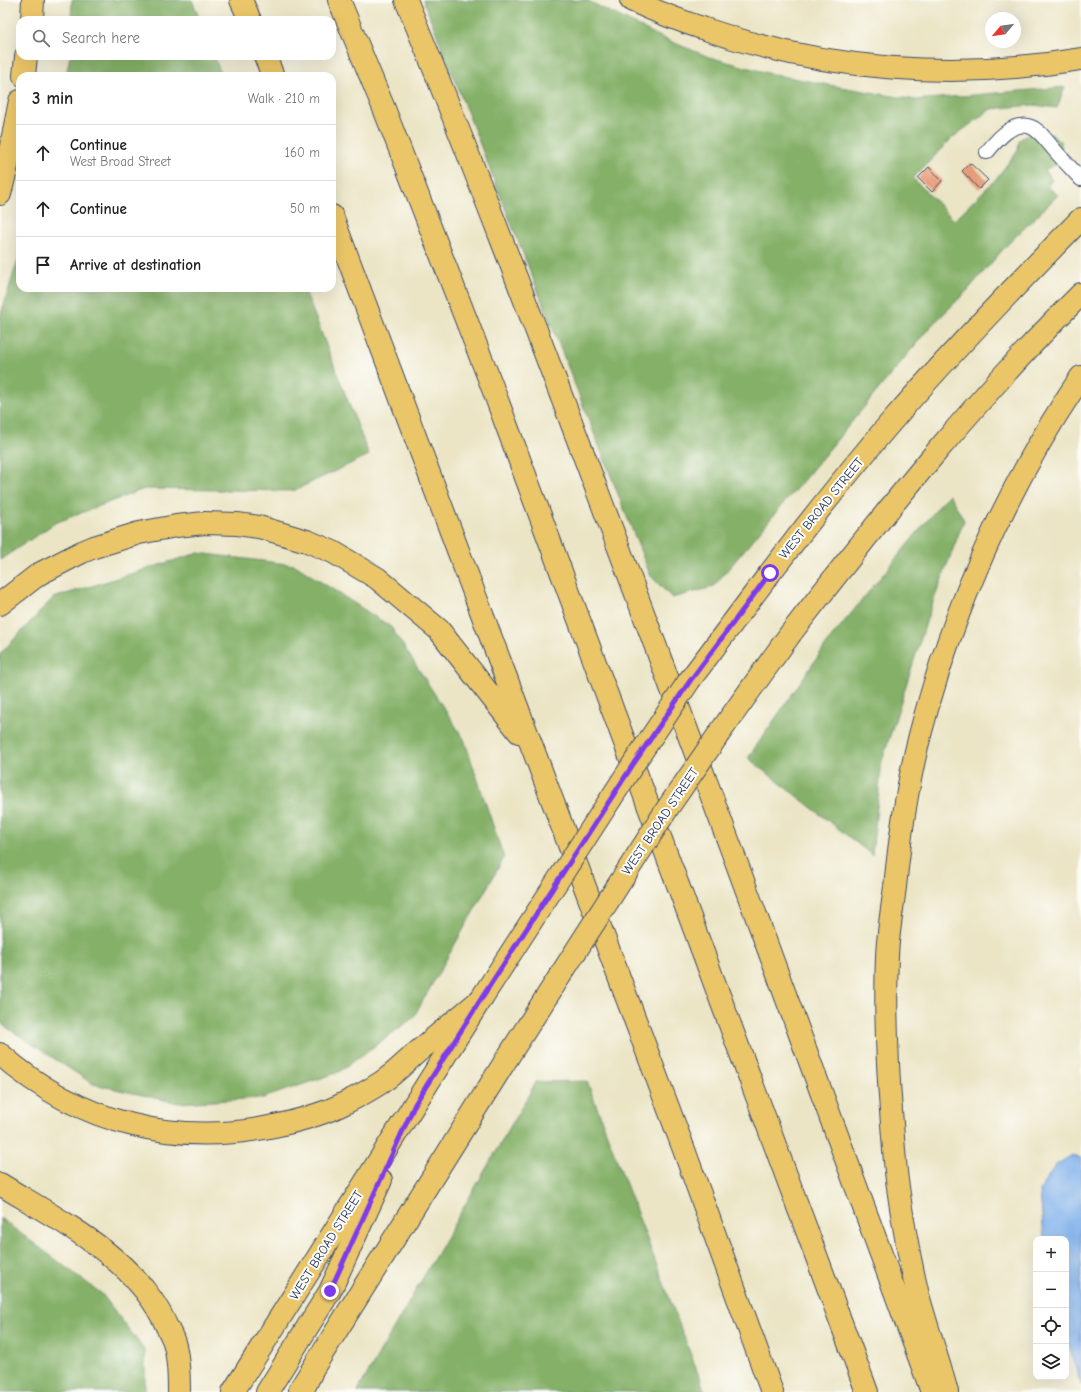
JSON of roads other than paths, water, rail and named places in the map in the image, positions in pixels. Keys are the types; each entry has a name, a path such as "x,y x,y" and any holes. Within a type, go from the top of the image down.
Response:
{"main road":[{"path":"32,16 33,0"},
{"path":"241,0 248,16"},
{"path":"339,0 388,118 490,381 867,1392"},
{"path":"406,0 541,343 714,800 932,1392"},
{"path":"632,0 679,20 724,36 790,54 858,65 929,70 956,70 1020,67 1081,59"},
{"path":"24,72 26,60"},
{"path":"267,60 271,72"},
{"path":"0,194 16,121"},
{"name":"WEST BROAD STREET","path":"233,1392 481,999 634,763 690,681 826,500 891,422 961,344 1081,218"},
{"path":"336,227 683,1147 772,1392"},
{"name":"WEST BROAD STREET","path":"299,1392 307,1382 506,1060 665,813 790,633 880,519 941,447 1004,375 1081,294"},
{"path":"947,1392 930,1338 918,1292 896,1178 887,1036 887,954 897,866 905,809 920,736 955,624 1002,514 1038,446 1081,377"},
{"path":"0,604 39,574 82,552 139,533 176,526 205,523 237,524 260,527 306,541 333,552 377,578 440,630 533,750"},
{"path":"0,1054 17,1069 51,1093 75,1105 111,1119 157,1131 194,1134 256,1130 303,1119 344,1104 383,1081 481,999"},
{"path":"267,1392 330,1291 415,1104"},
{"path":"0,1184 83,1235 119,1262 146,1291 163,1316 175,1345 180,1374 179,1392"}],"lane":[{"path":"987,152 1007,131 1016,127 1025,126 1032,128 1042,136 1081,179"}],"water":[{"path":"1072,1155 1081,1158 1081,1385 1069,1348 1069,1236 1044,1236 1040,1191 1047,1177 1056,1165"}]}
